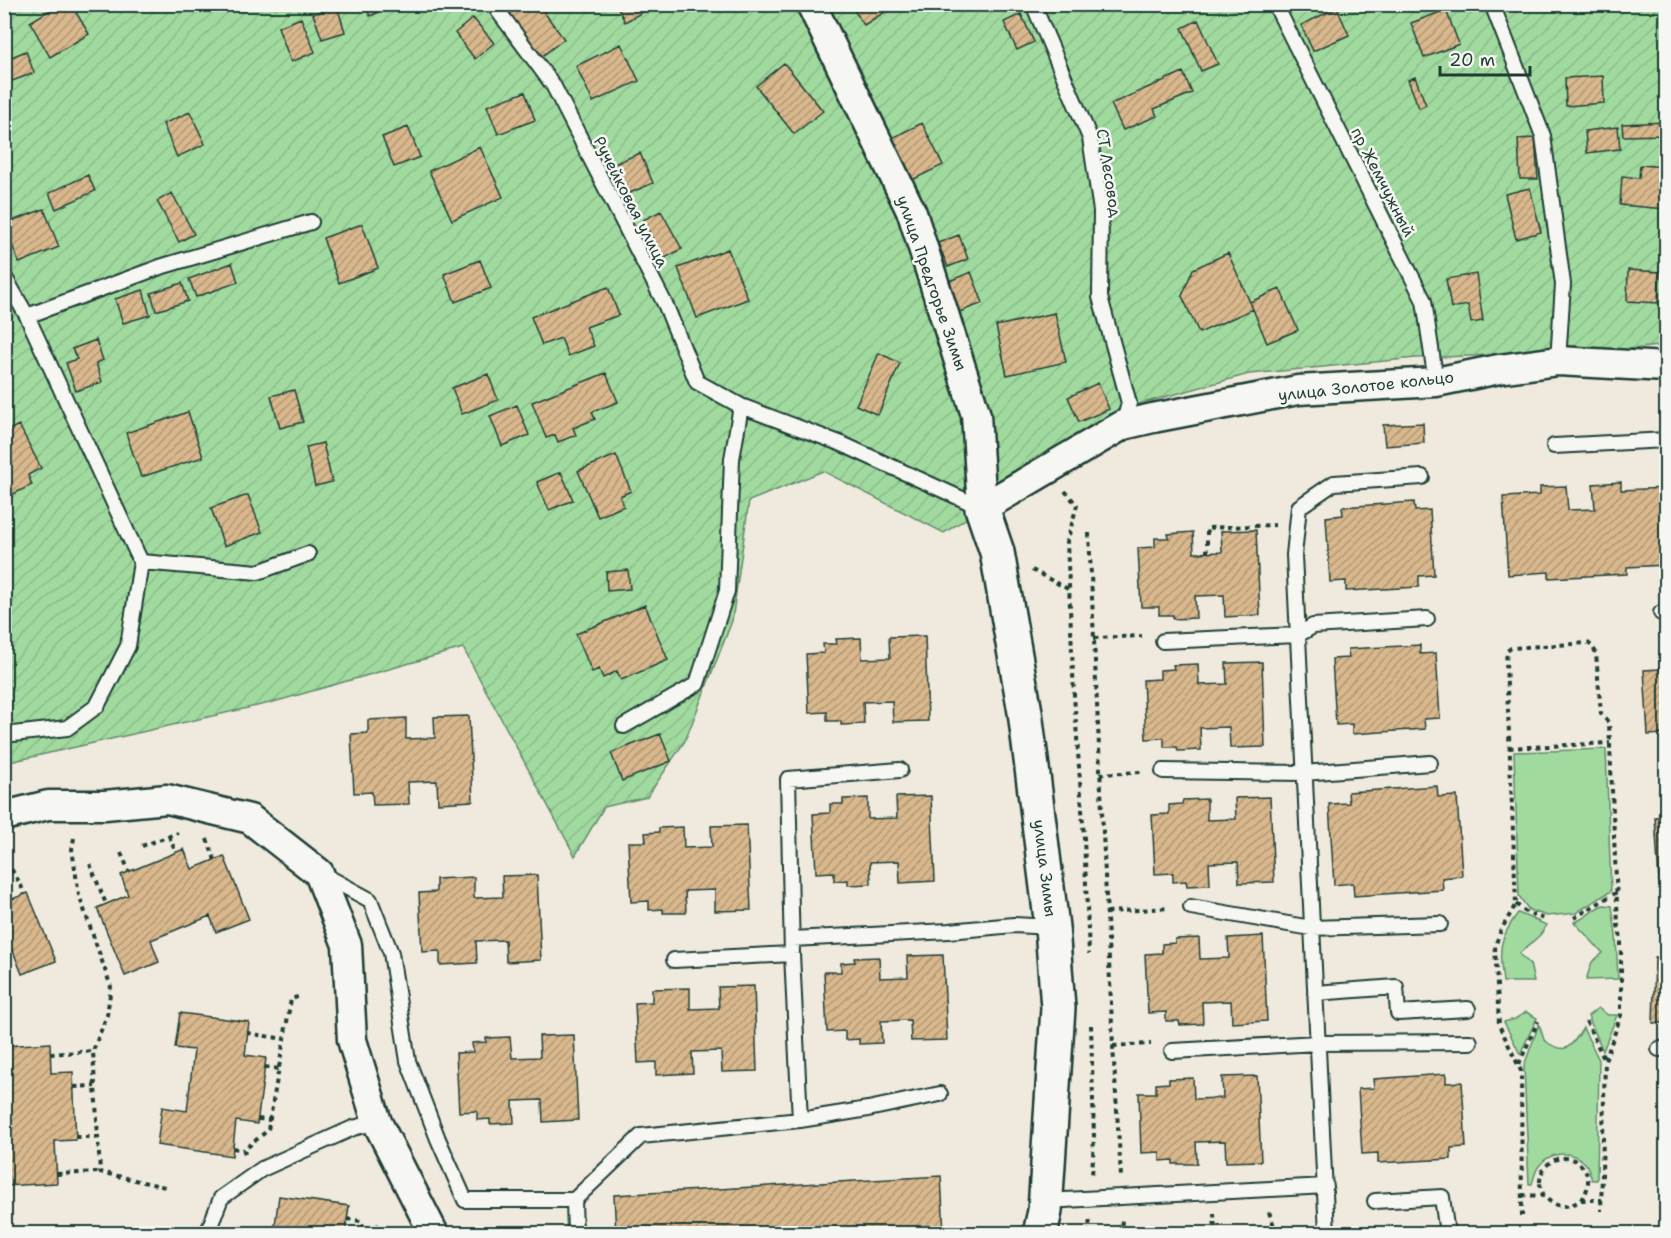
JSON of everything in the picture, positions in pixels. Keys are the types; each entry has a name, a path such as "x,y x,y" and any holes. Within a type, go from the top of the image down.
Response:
{"street":[{"name":"улица Предгорье Зимы","path":"811,4 912,213 976,415 982,508"},
{"name":"улица Золотое кольцо","path":"982,508 1123,425 1298,390 1436,382 1499,369 1558,361 1666,367"},
{"name":"улица Зимы","path":"982,508 997,552 1025,712 1052,927 1058,1008 1046,1201 1040,1233"},
{"path":"4,816 48,805 105,805 168,799 250,819 319,873 346,945 352,1040 377,1122 434,1233"}],"lane":[{"name":"Ручейковая улица","path":"493,4 553,85 666,306 697,382 741,406 843,444 982,508"},
{"name":"СТ Лесовод","path":"1033,4 1090,138 1101,211 1100,297 1129,403 1123,425"},
{"name":"пр Жемчужный","path":"1275,4 1424,301 1436,382"},
{"path":"1492,4 1543,136 1563,284 1558,361"},
{"path":"27,316 160,267 311,222"},
{"path":"4,276 27,316 141,562 128,646 97,706 67,728 4,735"},
{"path":"4,307 18,301"},
{"path":"624,726 698,684 727,591 732,459 741,406"},
{"path":"1554,446 1666,440"},
{"path":"1327,1233 1294,555 1299,507 1334,483 1422,477"},
{"path":"141,562 258,572 308,554"},
{"path":"1163,641 1298,635 1313,626 1427,619"},
{"path":"1163,771 1304,773 1430,763"},
{"path":"800,1120 792,954 788,779 900,770"},
{"path":"319,873 370,900 391,953 408,1061 438,1140 465,1200 574,1200 641,1136 800,1120 868,1110 940,1094"},
{"path":"1191,907 1311,928 1440,924"},
{"path":"792,939 1001,926 1052,927"},
{"path":"674,960 792,954"},
{"path":"1315,993 1395,987 1398,1013 1468,1009"},
{"path":"1172,1051 1318,1043 1470,1042"},
{"path":"207,1233 220,1198 261,1169 353,1128 377,1122"},
{"path":"1046,1201 1326,1186"},
{"path":"1375,1201 1442,1197 1447,1233"},
{"path":"574,1200 575,1233"}],"path":[{"path":"1046,471 1077,505 1067,542 1089,954"},
{"path":"1208,553 1207,528 1275,525"},
{"path":"1089,533 1113,1046 1123,1198 1121,1233"},
{"path":"1094,638 1150,635 1163,641"},
{"path":"1522,1216 1521,1071 1499,1025 1501,1001 1495,946 1516,904 1506,695 1507,651 1511,648 1588,644 1592,646 1596,653 1601,714 1609,723 1618,925 1622,938 1619,998 1621,1016 1605,1062 1602,1211"},
{"path":"1509,748 1610,743"},
{"path":"1100,774 1163,771"},
{"path":"142,846 180,832"},
{"path":"205,833 215,860"},
{"path":"169,836 176,852"},
{"path":"74,838 72,849 79,895 111,987 107,1015 93,1051 100,1172"},
{"path":"5,853 24,894"},
{"path":"122,853 129,872"},
{"path":"90,864 106,904"},
{"path":"1574,918 1617,892"},
{"path":"1516,904 1527,913 1547,920"},
{"path":"1107,912 1191,907"},
{"path":"233,1148 243,1150 268,1130 291,999 301,996"},
{"path":"1519,1065 1538,1021"},
{"path":"1586,1021 1605,1062"},
{"path":"1088,1233 1092,1199 1094,1137 1091,1024"},
{"path":"248,1033 284,1039"},
{"path":"1113,1046 1160,1044 1172,1051"},
{"path":"50,1054 93,1051"},
{"path":"265,1067 279,1069"},
{"path":"74,1087 95,1086"},
{"path":"258,1119 270,1120"},
{"path":"76,1137 98,1137"},
{"path":"243,1150 249,1161"},
{"path":"1544,1196 1540,1182 1541,1174 1550,1163 1564,1158 1579,1164 1584,1170 1587,1186 1580,1200"},
{"path":"57,1174 100,1172 165,1187"},
{"path":"1522,1196 1544,1196 1557,1205 1565,1206 1580,1200 1602,1200"},
{"path":"347,1219 361,1221 367,1232 379,1225"}],"green space":[{"path":"4,5 1666,5 1666,345 1623,350 1416,358 1249,374 1117,410 1021,483 944,533 823,471 749,501 732,621 685,741 647,797 604,807 575,856 463,648 270,703 5,763"},
{"path":"1606,749 1611,891 1576,913 1547,916 1529,910 1519,896 1514,752"},
{"path":"1604,905 1612,906 1618,979 1586,980 1592,962 1603,953 1574,922"},
{"path":"1518,913 1547,925 1540,935 1519,954 1530,964 1534,982 1503,982 1501,953 1503,938"},
{"path":"1598,1008 1608,1015 1617,1015 1603,1051 1588,1016"},
{"path":"1526,1012 1537,1018 1520,1054 1504,1022 1515,1019"},
{"path":"1539,1024 1544,1040 1562,1049 1575,1041 1583,1028 1599,1060 1597,1180 1592,1180 1586,1165 1580,1159 1561,1154 1544,1161 1536,1170 1532,1184 1529,1184 1524,1066"}],"building":[{"path":"60,4 71,4 89,34 50,57 30,22"},
{"path":"365,4 398,4 370,16"},
{"path":"521,4 538,4 564,39 542,56 510,14"},
{"path":"616,4 657,4 625,22"},
{"path":"850,4 881,4 885,12 864,25"},
{"path":"337,6 345,32 322,39 313,14"},
{"path":"1337,8 1349,35 1313,51 1301,25"},
{"path":"1446,10 1459,44 1424,58 1411,23"},
{"path":"1021,14 1034,42 1017,50 1004,22"},
{"path":"301,18 315,52 291,62 278,27"},
{"path":"473,18 494,43 475,59 455,33"},
{"path":"1198,20 1218,64 1201,71 1182,28"},
{"path":"621,44 639,81 593,102 576,66"},
{"path":"26,51 34,73 4,84 4,60"},
{"path":"784,63 823,111 794,134 756,86"},
{"path":"1183,72 1192,93 1154,109 1157,116 1123,130 1111,104"},
{"path":"1603,76 1604,103 1566,106 1565,78"},
{"path":"1415,77 1426,105 1419,108 1408,80"},
{"path":"525,92 535,120 498,134 487,106"},
{"path":"190,112 205,144 177,157 163,124"},
{"path":"1666,122 1666,135 1623,136 1622,124"},
{"path":"922,123 943,165 908,182 888,140"},
{"path":"408,127 420,157 394,167 382,137"},
{"path":"1618,127 1620,149 1587,153 1585,131"},
{"path":"1535,138 1538,179 1520,179 1518,139"},
{"path":"480,147 503,197 452,220 429,171"},
{"path":"640,153 653,183 625,195 612,165"},
{"path":"1640,165 1666,167 1666,209 1620,205 1622,176 1639,178"},
{"path":"88,175 95,191 56,209 49,193"},
{"path":"1530,188 1541,232 1516,239 1505,194"},
{"path":"172,193 194,234 179,242 157,201"},
{"path":"44,209 59,247 19,263 4,224"},
{"path":"661,211 682,249 663,259 643,220"},
{"path":"362,224 378,268 339,283 323,238"},
{"path":"959,235 968,259 948,267 938,243"},
{"path":"728,249 748,299 697,318 678,268"},
{"path":"1228,253 1253,309 1199,333 1182,296 1193,269"},
{"path":"480,260 491,288 455,302 444,274"},
{"path":"232,263 238,282 196,297 189,279"},
{"path":"1628,270 1660,272 1658,303 1627,301"},
{"path":"971,272 983,303 959,312 947,282"},
{"path":"1476,274 1483,321 1471,323 1468,305 1451,308 1446,279"},
{"path":"182,283 188,301 156,311 151,293"},
{"path":"608,287 619,315 586,327 594,346 568,356 561,338 542,345 531,317"},
{"path":"1280,289 1298,330 1267,343 1250,302"},
{"path":"143,290 150,315 123,323 115,299"},
{"path":"1055,313 1066,362 1007,375 996,326"},
{"path":"96,340 103,360 96,363 102,382 76,391 66,363 77,359 72,349"},
{"path":"879,353 900,363 878,415 856,405"},
{"path":"606,373 618,402 592,412 595,419 573,428 576,435 558,442 555,435 546,438 532,402"},
{"path":"488,374 498,400 462,414 452,388"},
{"path":"1098,383 1109,409 1079,422 1068,397"},
{"path":"294,390 303,422 280,428 271,396"},
{"path":"517,405 529,435 502,446 490,416"},
{"path":"188,412 203,457 141,477 126,433"},
{"path":"1423,423 1424,443 1385,446 1383,425"},
{"path":"19,425 41,468 28,475 32,485 7,497 4,492 4,432"},
{"path":"323,443 332,482 315,486 306,447"},
{"path":"616,455 631,491 620,496 624,506 598,517 578,471"},
{"path":"561,472 573,500 549,510 537,482"},
{"path":"1621,482 1621,490 1666,488 1666,565 1627,567 1627,574 1549,578 1549,572 1508,575 1503,497 1540,495 1540,487 1566,486 1568,510 1595,509 1593,484"},
{"path":"248,495 262,532 224,546 211,508"},
{"path":"1414,502 1415,511 1430,510 1434,575 1419,576 1419,587 1346,591 1346,581 1330,582 1326,517 1343,515 1342,507"},
{"path":"1256,530 1260,615 1225,617 1224,595 1195,596 1196,618 1173,619 1173,615 1159,615 1159,607 1141,607 1138,548 1155,547 1155,538 1169,538 1168,534 1193,532 1194,553 1222,552 1221,531"},
{"path":"628,570 630,589 607,591 606,572"},
{"path":"645,605 668,660 621,680 617,671 603,678 599,669 592,672 576,634"},
{"path":"925,636 928,721 893,722 892,701 863,702 864,724 841,725 841,721 827,721 827,712 809,713 806,654 824,653 823,644 837,644 836,639 861,638 862,659 890,658 889,637"},
{"path":"1420,645 1420,654 1436,653 1440,718 1424,719 1425,729 1352,734 1352,724 1336,725 1332,659 1349,658 1348,649"},
{"path":"1666,659 1666,744 1664,745 1664,734 1648,735 1644,670 1660,669 1660,660"},
{"path":"1262,662 1265,747 1230,748 1229,727 1200,728 1201,750 1178,751 1177,747 1164,747 1164,738 1146,739 1143,680 1160,679 1160,670 1174,669 1173,665 1198,664 1199,685 1227,684 1226,663"},
{"path":"469,716 473,801 438,803 437,781 408,782 409,804 373,805 372,792 354,793 351,734 368,733 368,720 406,718 406,739 435,738 434,717"},
{"path":"660,734 671,761 622,781 611,753"},
{"path":"1437,786 1438,797 1457,796 1462,876 1442,878 1443,890 1354,896 1353,883 1334,885 1329,804 1349,803 1348,792"},
{"path":"931,796 935,881 900,883 899,861 870,862 871,884 848,885 848,880 834,881 834,872 816,873 813,814 830,813 830,804 843,804 843,799 868,798 868,819 897,818 896,797"},
{"path":"1270,797 1274,882 1239,883 1238,862 1209,863 1210,885 1187,886 1186,881 1173,882 1173,873 1155,874 1152,815 1169,814 1169,805 1182,804 1183,800 1207,799 1207,820 1236,819 1235,798"},
{"path":"1666,816 1666,881 1659,882 1655,817"},
{"path":"747,825 751,910 715,911 715,890 685,891 686,913 663,913 663,909 649,910 649,901 631,902 628,842 646,842 645,833 659,832 659,828 683,827 684,848 712,847 711,826"},
{"path":"184,849 192,869 224,856 249,919 216,932 210,916 151,940 159,962 125,976 97,908 128,895 121,875"},
{"path":"537,875 541,960 506,962 505,940 476,941 477,963 440,965 440,951 422,952 419,893 436,892 436,879 474,877 474,898 503,897 502,876"},
{"path":"28,893 56,961 22,974 13,951 4,955 4,902"},
{"path":"1263,936 1267,1021 1232,1023 1231,1001 1202,1002 1203,1024 1180,1025 1179,1021 1166,1021 1166,1012 1148,1013 1145,954 1162,953 1162,944 1175,943 1175,939 1199,938 1200,959 1229,958 1228,938"},
{"path":"943,955 947,1040 911,1041 910,1020 881,1021 882,1043 859,1044 859,1039 845,1040 845,1031 827,1032 824,972 841,972 841,963 855,962 854,958 879,957 880,978 908,977 907,956"},
{"path":"1655,957 1666,958 1666,1023 1653,1023"},
{"path":"754,986 757,1071 722,1072 721,1051 692,1052 693,1073 656,1075 656,1062 638,1063 635,1003 652,1002 652,989 690,988 690,1009 719,1008 718,987"},
{"path":"180,1013 249,1022 245,1055 266,1058 257,1124 236,1121 232,1156 157,1145 162,1107 187,1111 194,1050 175,1048"},
{"path":"574,1035 578,1120 543,1122 542,1100 513,1101 514,1123 490,1124 490,1119 477,1120 477,1111 459,1112 456,1053 473,1052 472,1043 486,1042 486,1038 510,1037 512,1058 540,1057 539,1036"},
{"path":"50,1043 51,1073 73,1072 76,1140 55,1141 57,1183 4,1186 4,1046"},
{"path":"1446,1074 1446,1083 1462,1082 1466,1147 1451,1148 1451,1159 1378,1163 1378,1153 1362,1154 1358,1089 1374,1088 1373,1079"},
{"path":"1257,1076 1261,1161 1226,1162 1225,1141 1196,1142 1197,1164 1173,1164 1173,1160 1160,1161 1160,1152 1141,1153 1139,1093 1156,1093 1156,1084 1169,1083 1169,1079 1193,1078 1194,1099 1223,1098 1222,1077"},
{"path":"1666,1174 1666,1203 1663,1203"},
{"path":"941,1176 944,1234 616,1234 614,1195"},
{"path":"279,1196 349,1206 345,1234 274,1232"}]}
